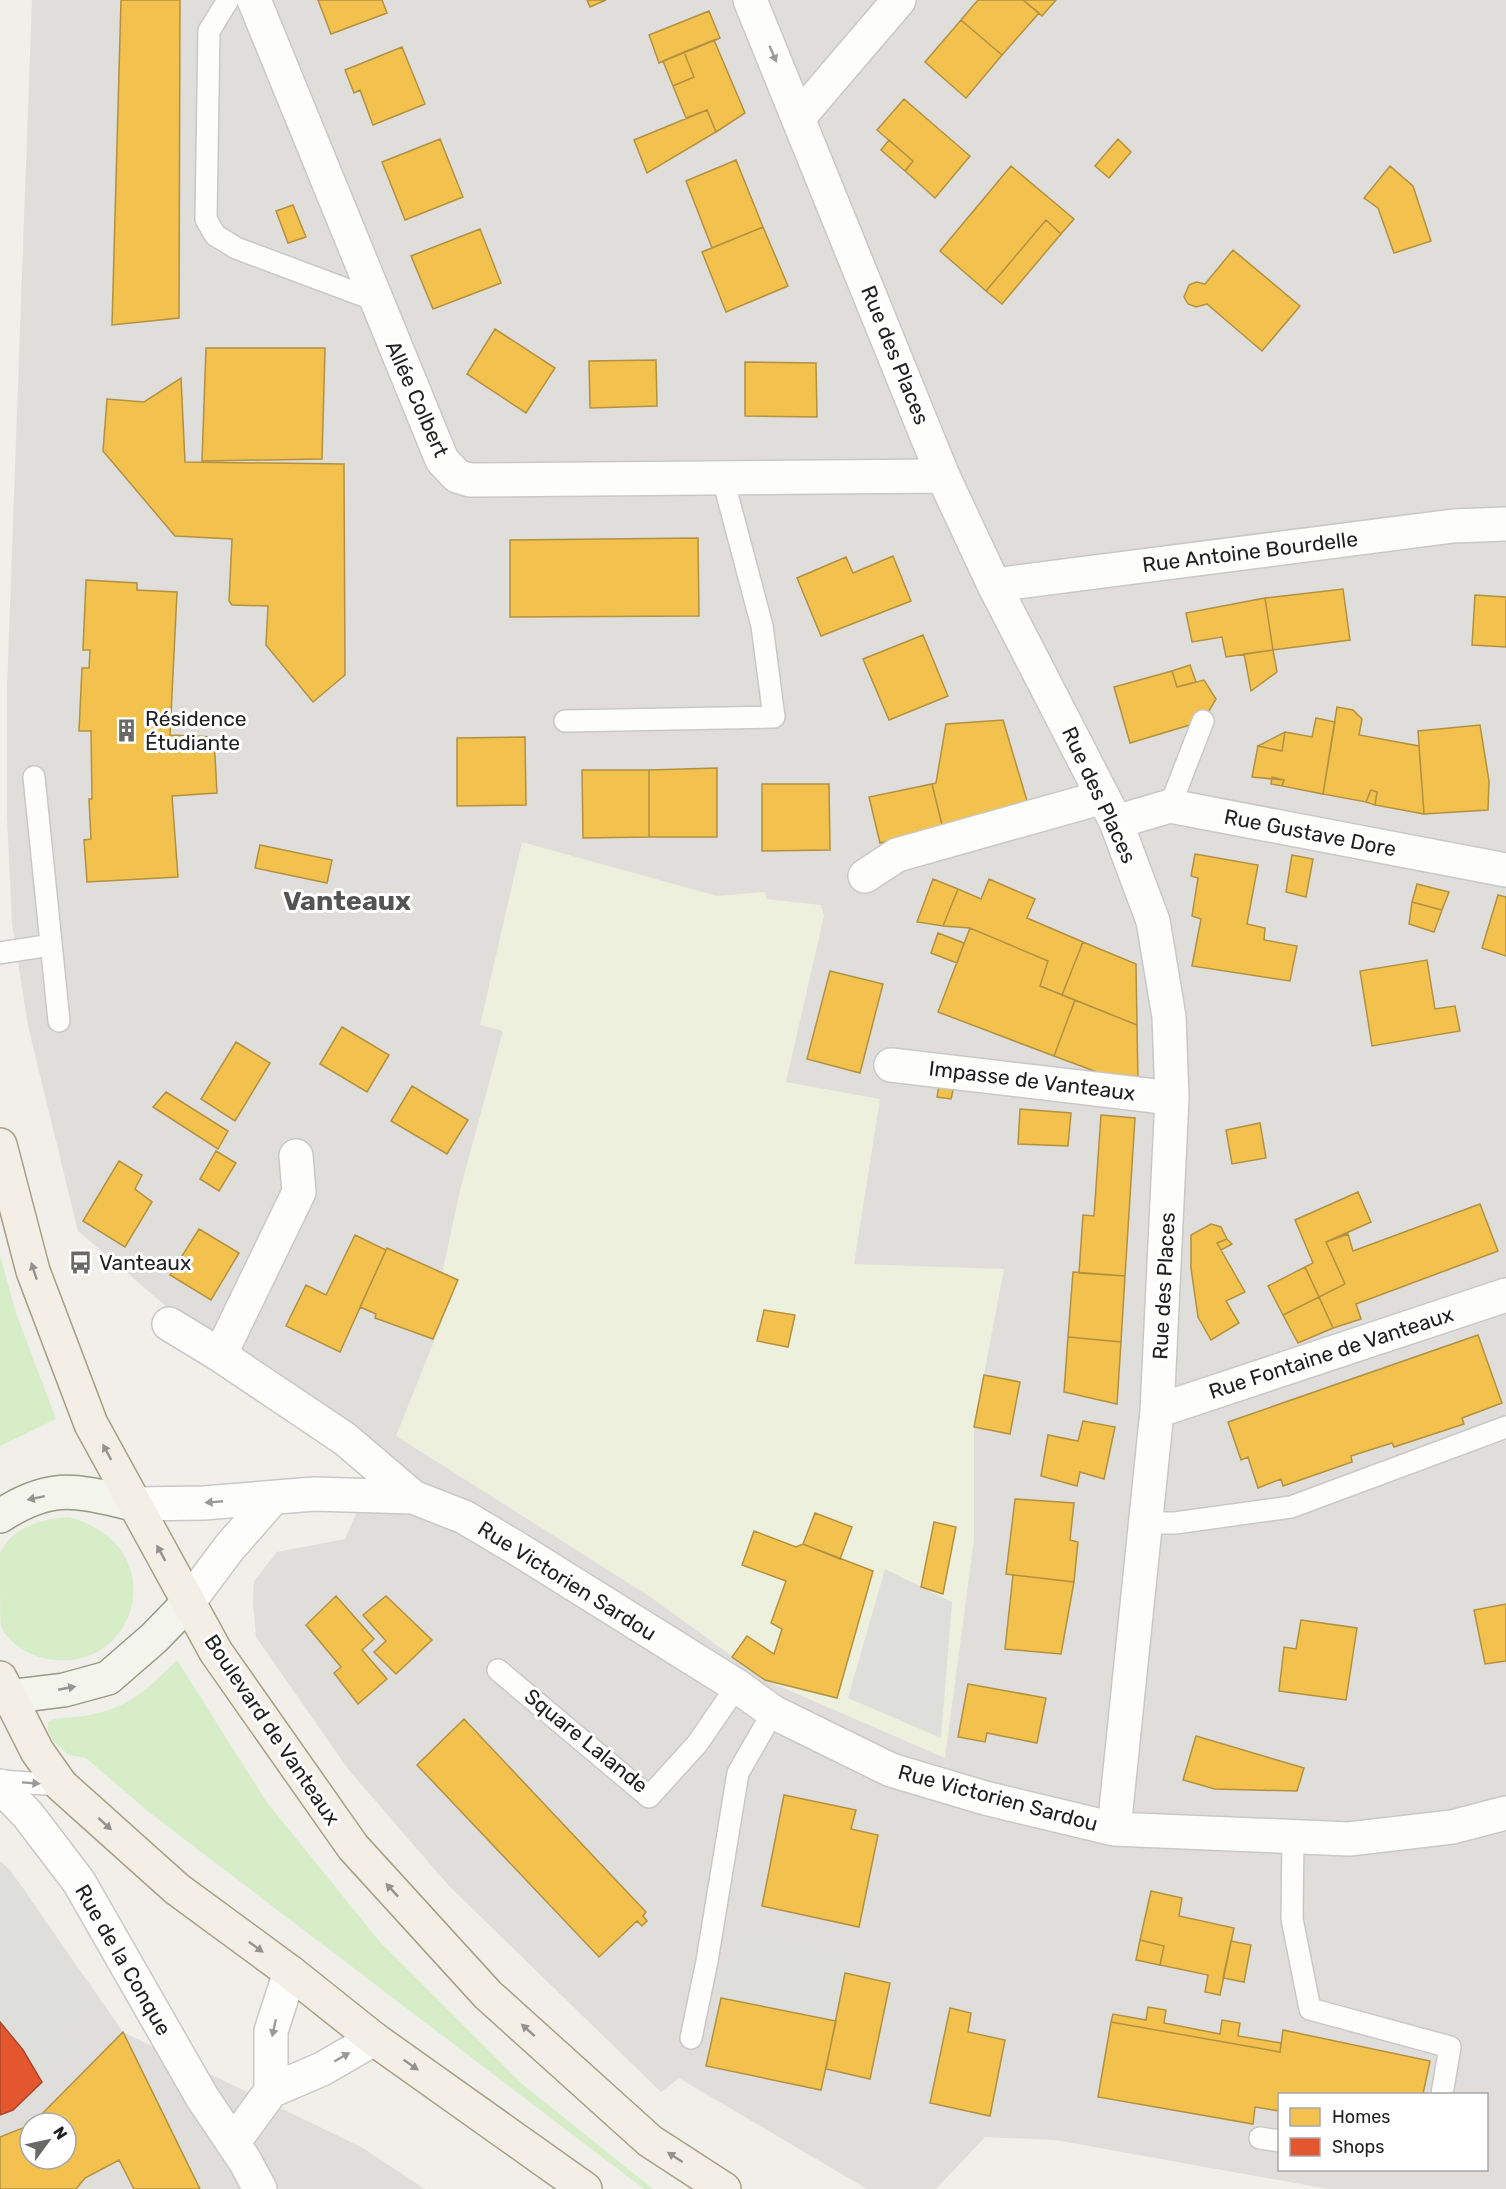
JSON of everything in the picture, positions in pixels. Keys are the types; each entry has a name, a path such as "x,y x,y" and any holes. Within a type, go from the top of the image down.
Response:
{"main road":[{"name":"Boulevard de Vanteaux","path":"0,1145 33,1271 92,1424 188,1603 229,1672 353,1847 497,2003 650,2141 724,2189"},
{"path":"0,1516 26,1499 72,1490 134,1504"},
{"path":"188,1603 154,1638 108,1678 64,1690 3,1690 37,1751 61,1785 177,1889 290,1972 374,2039 585,2189"}],"street":[{"name":"Allée Colbert","path":"254,0 442,460 457,476 470,480 944,476"},
{"name":"Rue des Places","path":"750,0 800,117 944,476 994,585 1109,809 1153,921 1169,1017 1172,1098 1157,1411 1114,1829"},
{"path":"800,117 899,0"},
{"name":"Rue Antoine Bourdelle","path":"994,585 1453,526 1506,524"},
{"name":"Rue Gustave Dore","path":"865,876 897,855 1109,809 1170,806 1506,870"},
{"name":"Impasse de Vanteaux","path":"891,1065 1172,1098"},
{"path":"220,1355 299,1192 296,1156"},
{"name":"Rue Fontaine de Vanteaux","path":"1157,1411 1506,1295"},
{"path":"169,1324 220,1355 345,1439 413,1497"},
{"name":"Rue Victorien Sardou","path":"134,1504 272,1499 314,1494 413,1497 464,1517 513,1546 737,1686 773,1712 891,1770 985,1798 1114,1829 1349,1839 1452,1827 1506,1813"},
{"path":"188,1603 230,1548 272,1499"},
{"name":"Rue de la Conque","path":"0,1786 28,1815 74,1874 202,2097 260,2189"},
{"path":"271,2091 272,2031 290,1972"},
{"path":"233,2143 271,2091 322,2069 374,2039"}],"lane":[{"path":"228,0 209,31 206,219 214,235 236,248 375,300"},
{"path":"565,721 774,717 762,626 723,479"},
{"path":"1170,806 1203,722"},
{"path":"34,777 59,1021"},
{"path":"0,953 51,945"},
{"path":"1145,1522 1175,1523 1291,1507 1506,1427"},
{"name":"Square Lalande","path":"498,1670 649,1797 697,1744 737,1686"},
{"path":"691,2038 707,1961 738,1773 773,1712"},
{"path":"0,1781 61,1785"},
{"path":"1293,1837 1292,1919 1310,2009 1450,2047 1442,2093"}],"shaded area":[{"path":"32,0 1506,0 1506,2189 1328,2189 1055,2140 985,2137 936,2189 867,2189 679,2078 661,2092 449,1886 348,1769 256,1637 254,1581 277,1552 345,1539 370,1481 78,1231 28,1026 12,923 7,817 7,688"},
{"path":"885,1569 952,1602 941,1738 848,1698"},
{"path":"0,1861 10,1870 123,2032 361,2147 425,2189 0,2189"},
{"path":"0,1861 24,1889 92,2002 69,2028 77,2057 61,2064 44,2078 0,2008"},
{"path":"734,1930 849,1953 836,2021 721,1998"}],"green space":[{"path":"522,842 717,896 765,892 767,899 821,905 824,916 786,1082 880,1099 854,1264 1004,1269 974,1427 974,1540 945,1758 765,1680 649,1596 396,1436 458,1281 442,1274 460,1190 503,1031 480,1025"},
{"path":"0,1255 16,1313 56,1419 0,1446"},
{"path":"69,1517 103,1533 124,1556 133,1582 131,1609 119,1633 99,1651 72,1660 39,1657 17,1645 7,1636 1,1626 0,1553 12,1536 20,1530 39,1522"},
{"path":"177,1660 266,1801 379,1941 521,2083 653,2189 644,2189 150,1813 86,1758 69,1755 54,1742 48,1731 48,1722 113,1709 136,1697"}],"building: Homes":[{"path":"121,0 180,0 179,318 112,325"},
{"path":"318,0 382,0 387,13 331,34"},
{"path":"587,0 606,0 590,7"},
{"path":"978,0 1023,0 1039,13 1002,55 961,20"},
{"path":"1023,0 1056,0 1042,16"},
{"path":"709,11 720,38 659,63 649,35"},
{"path":"961,20 1002,55 966,98 925,62"},
{"path":"714,40 745,113 716,132 707,110 686,118 673,86 694,77 684,52"},
{"path":"402,47 425,104 373,125 360,90 354,93 345,70"},
{"path":"684,52 694,77 673,86 663,61"},
{"path":"904,99 970,156 935,198 905,171 913,161 877,130"},
{"path":"707,110 716,132 647,173 634,140"},
{"path":"440,139 463,197 405,220 382,162"},
{"path":"1118,139 1131,152 1109,178 1095,166"},
{"path":"889,140 913,161 905,171 881,150"},
{"path":"736,160 763,227 712,248 686,181"},
{"path":"1011,166 1074,219 1061,234 1046,220 986,291 940,251"},
{"path":"1390,166 1413,186 1431,241 1394,253 1378,208 1364,198"},
{"path":"293,205 306,237 288,243 276,211"},
{"path":"1046,220 1061,234 1002,304 986,291"},
{"path":"763,227 788,286 726,312 702,252"},
{"path":"480,229 501,283 433,309 411,256"},
{"path":"1233,250 1300,306 1262,351 1207,304 1196,307 1188,304 1184,297 1189,285 1196,282 1205,284"},
{"path":"495,329 555,368 526,413 467,374"},
{"path":"206,348 325,348 322,459 202,461"},
{"path":"656,360 657,406 590,408 589,361"},
{"path":"745,362 816,363 817,417 745,416"},
{"path":"181,378 185,462 344,464 345,675 313,702 266,645 268,606 232,605 229,601 232,539 175,536 103,451 107,399 144,402"},
{"path":"698,538 699,616 510,617 510,540"},
{"path":"893,556 911,601 821,636 797,578 846,557 853,573"},
{"name":"Résidence Étudiante","path":"86,580 137,583 137,590 177,592 170,735 214,737 217,793 172,796 178,877 87,882 84,840 91,839 89,799 92,799 91,731 79,731 82,668 89,668 90,650 83,650"},
{"path":"1343,589 1350,640 1273,650 1265,598"},
{"path":"1475,595 1506,597 1506,647 1472,645"},
{"path":"1265,598 1273,650 1226,657 1222,637 1192,642 1186,613"},
{"path":"923,635 948,696 889,720 863,659"},
{"path":"1273,650 1277,672 1251,691 1244,654"},
{"path":"1190,665 1196,682 1177,687 1172,671"},
{"path":"1172,671 1177,687 1204,680 1216,699 1203,721 1130,743 1114,687"},
{"path":"1337,707 1353,710 1362,719 1359,735 1419,746 1424,814 1375,805 1377,792 1371,790 1366,802 1323,794"},
{"path":"1316,718 1335,722 1323,794 1282,786 1284,780 1252,777 1258,746 1282,751 1285,732 1312,737"},
{"path":"1003,720 1030,811 943,829 932,784 936,783 946,724"},
{"path":"1480,725 1489,781 1488,810 1424,814 1418,731"},
{"path":"1285,732 1282,751 1258,746"},
{"path":"525,737 526,805 457,806 457,738"},
{"path":"717,768 717,837 649,837 649,770"},
{"path":"582,770 649,770 649,837 583,838"},
{"path":"1272,777 1284,780 1282,786 1271,784"},
{"path":"762,784 829,784 830,850 762,851"},
{"path":"932,784 943,829 880,843 869,797"},
{"path":"1371,790 1377,792 1375,805 1366,802"},
{"path":"260,845 332,860 327,883 255,868"},
{"path":"1195,854 1258,865 1247,924 1265,928 1264,940 1297,946 1290,981 1192,966 1201,919 1192,916 1198,878 1191,876"},
{"path":"1292,855 1313,859 1306,897 1286,892"},
{"path":"933,879 958,889 943,926 917,922"},
{"path":"989,879 1035,899 1027,918 1083,942 1062,995 1040,986 1048,961 970,928 943,926 958,889 981,899"},
{"path":"1417,884 1449,892 1442,910 1412,902"},
{"path":"1498,895 1506,897 1506,956 1482,948"},
{"path":"1412,902 1442,910 1434,932 1409,924"},
{"path":"970,928 1048,961 1040,986 1075,1000 1054,1056 938,1012"},
{"path":"938,933 964,943 957,963 931,953"},
{"path":"1083,942 1136,964 1137,1025 1062,995"},
{"path":"1427,960 1435,1009 1455,1006 1460,1031 1372,1046 1360,971"},
{"path":"830,971 883,984 860,1073 807,1059"},
{"path":"1075,1000 1137,1025 1138,1082 1129,1084 1054,1056"},
{"path":"342,1027 389,1055 367,1092 320,1064"},
{"path":"236,1042 270,1063 235,1121 201,1099"},
{"path":"940,1079 955,1082 951,1099 937,1097"},
{"path":"412,1086 468,1120 447,1154 391,1121"},
{"path":"166,1092 228,1131 218,1149 153,1107"},
{"path":"1020,1109 1071,1113 1068,1146 1018,1144"},
{"path":"1101,1115 1135,1118 1125,1276 1079,1273 1083,1215 1094,1216"},
{"path":"1260,1123 1266,1158 1232,1164 1226,1130"},
{"path":"216,1151 236,1163 219,1191 200,1179"},
{"path":"119,1161 142,1175 135,1189 152,1202 125,1247 83,1221"},
{"path":"1358,1192 1371,1222 1326,1242 1345,1284 1319,1297 1305,1267 1313,1263 1295,1220"},
{"path":"1480,1204 1498,1251 1356,1304 1361,1319 1333,1328 1319,1297 1345,1284 1326,1242 1348,1234 1353,1251"},
{"path":"1211,1224 1221,1227 1227,1239 1217,1243 1245,1292 1226,1301 1239,1323 1211,1340 1198,1317 1191,1268 1191,1235"},
{"path":"199,1229 239,1253 211,1300 170,1275"},
{"path":"355,1235 386,1250 340,1352 286,1326 306,1285 326,1295"},
{"path":"1227,1239 1232,1244 1221,1250 1217,1243"},
{"path":"387,1248 458,1280 433,1339 375,1318 376,1314 360,1307"},
{"path":"1305,1267 1319,1297 1283,1315 1268,1286"},
{"path":"1073,1272 1125,1276 1121,1342 1068,1337"},
{"path":"1319,1297 1333,1328 1298,1343 1283,1315"},
{"path":"764,1310 795,1315 788,1347 757,1341"},
{"path":"1478,1335 1502,1403 1462,1418 1464,1424 1394,1447 1392,1443 1351,1456 1352,1462 1283,1486 1281,1479 1258,1488 1248,1457 1241,1460 1228,1422"},
{"path":"1068,1337 1121,1342 1117,1404 1064,1392"},
{"path":"984,1375 1020,1382 1010,1434 974,1427"},
{"path":"1083,1421 1115,1427 1104,1479 1080,1472 1077,1486 1041,1476 1048,1435 1078,1441"},
{"path":"1015,1499 1074,1503 1070,1540 1078,1542 1074,1582 1006,1574"},
{"path":"815,1513 852,1527 840,1559 803,1544"},
{"path":"934,1522 956,1527 943,1594 921,1587"},
{"path":"754,1531 796,1547 803,1544 873,1571 837,1698 765,1680 732,1657 747,1636 774,1654 782,1629 771,1623 786,1581 742,1565"},
{"path":"1013,1575 1074,1582 1061,1654 1005,1649"},
{"path":"336,1596 374,1639 362,1650 387,1679 358,1704 334,1673 341,1667 306,1625"},
{"path":"386,1596 432,1640 396,1674 374,1652 386,1641 363,1615"},
{"path":"1506,1604 1506,1661 1485,1664 1474,1610"},
{"path":"1301,1620 1357,1628 1346,1700 1279,1691 1284,1647 1296,1649"},
{"path":"968,1684 1046,1698 1037,1743 987,1733 985,1742 958,1737"},
{"path":"464,1719 646,1912 643,1916 647,1921 642,1926 637,1921 599,1957 417,1765"},
{"path":"1196,1736 1304,1768 1297,1791 1215,1789 1183,1780"},
{"path":"784,1795 856,1810 851,1829 878,1835 859,1927 762,1906"},
{"path":"1151,1891 1182,1898 1179,1916 1234,1928 1220,1995 1205,1992 1208,1975 1160,1965 1164,1946 1140,1940"},
{"path":"1140,1940 1164,1946 1160,1965 1136,1960"},
{"path":"1231,1941 1251,1945 1244,1982 1223,1978"},
{"path":"845,1973 890,1983 870,2079 826,2069"},
{"path":"721,1998 836,2021 821,2090 706,2066"},
{"path":"1148,2007 1166,2010 1164,2023 1220,2034 1222,2020 1240,2023 1238,2036 1281,2043 1280,2052 1111,2022 1113,2014 1146,2020"},
{"path":"950,2008 971,2013 968,2032 1005,2040 990,2116 930,2103"},
{"path":"1111,2022 1280,2052 1283,2030 1430,2061 1423,2093 1278,2093 1278,2111 1255,2107 1253,2124 1098,2097"},
{"path":"123,2032 200,2189 134,2189 119,2160 85,2178 76,2189 0,2189 0,2137 18,2130 18,2171 78,2171 78,2111 45,2111"}],"building: Shops":[{"path":"0,2022 23,2050 42,2082 13,2110 0,2115"}],"place":[{"name":"Résidence Étudiante","path":"127,731"},
{"name":"Vanteaux","path":"81,1263"}],"district":[{"name":"Vanteaux","path":"347,901"}]}
